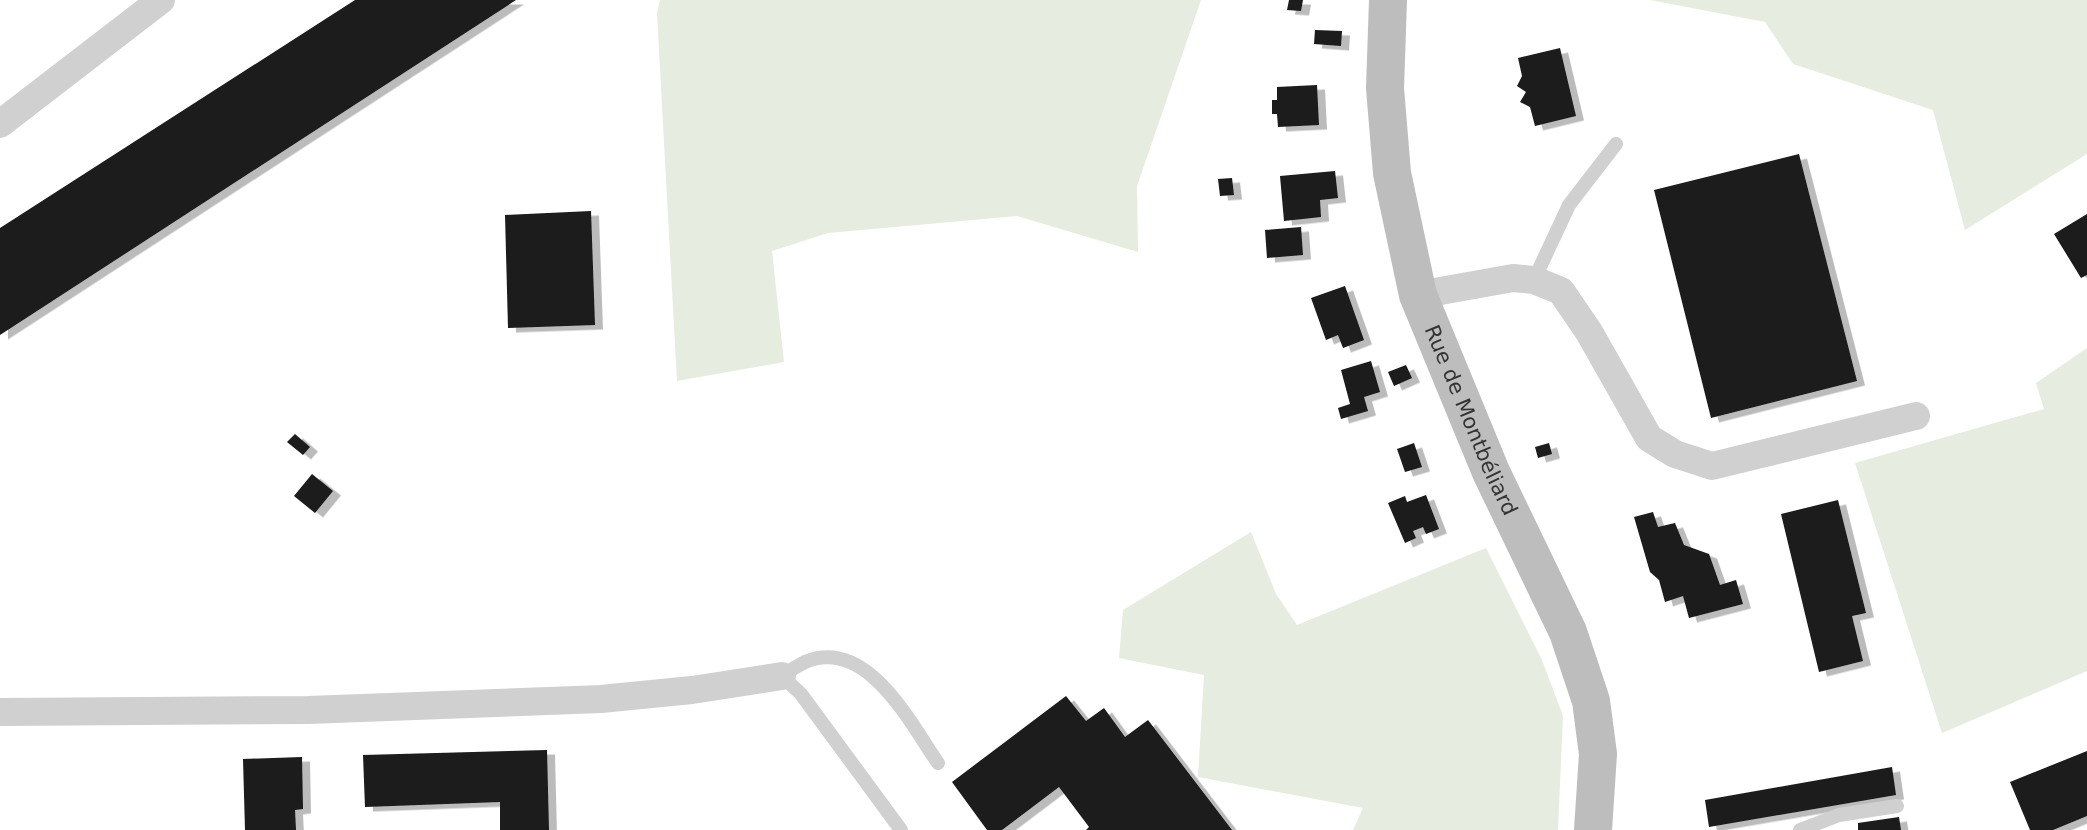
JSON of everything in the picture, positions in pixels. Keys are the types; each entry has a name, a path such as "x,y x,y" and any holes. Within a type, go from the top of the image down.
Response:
{"street":[{"path":"0,124 161,0"},
{"name":"Rue de Montbéliard","path":"1388,0 1385,88 1392,173 1418,295 1491,472 1568,632 1591,701 1598,754 1593,830"},
{"path":"1418,295 1513,278 1534,280 1561,291 1589,332 1649,438 1675,454 1712,466 1916,416"},
{"path":"0,712 320,709 601,699 692,690 782,676"}],"lane":[{"path":"1534,280 1569,205 1616,144"},
{"path":"901,830 801,694 782,676 806,662 820,658 856,663 882,682 938,763"},
{"path":"1800,830 1839,815 1898,806"}],"shaded area":[{"path":"660,0 1201,0 1137,186 1138,252 1017,216 828,233 772,251 784,362 677,381 657,13"},
{"path":"1650,0 2087,0 2087,154 1965,230 1933,110 1793,64 1765,22"},
{"path":"2087,348 2087,671 1942,733 1855,463 2044,409 2036,383"},
{"path":"1251,532 1276,594 1297,625 1486,548 1542,660 1563,716 1558,830 1353,830 1363,808 1198,777 1204,675 1119,658 1123,610"}],"building":[{"path":"355,0 516,0 0,335 0,228"},
{"path":"1289,0 1303,0 1301,11 1287,10"},
{"path":"1315,30 1342,31 1341,46 1314,44"},
{"path":"1560,48 1576,116 1535,126 1530,107 1520,102 1526,92 1517,86 1522,76 1518,58"},
{"path":"1317,85 1319,125 1278,127 1277,114 1272,114 1272,100 1277,100 1277,87"},
{"path":"1799,154 1857,381 1711,418 1654,190"},
{"path":"1335,171 1338,198 1320,200 1321,217 1284,221 1280,176"},
{"path":"1232,178 1234,195 1220,196 1218,179"},
{"path":"591,211 595,325 508,328 505,215"},
{"path":"2087,214 2087,275 2081,278 2054,234"},
{"path":"1301,227 1303,255 1267,258 1265,230"},
{"path":"1345,286 1364,340 1343,348 1338,335 1326,340 1311,298"},
{"path":"1371,361 1380,392 1364,397 1368,411 1341,419 1338,408 1350,404 1341,370"},
{"path":"1406,365 1412,378 1394,386 1388,372"},
{"path":"295,434 310,447 303,455 287,442"},
{"path":"1414,443 1422,467 1405,472 1397,449"},
{"path":"1549,443 1552,454 1538,458 1535,447"},
{"path":"312,474 333,491 315,513 294,496"},
{"path":"1426,495 1439,529 1426,534 1423,527 1413,531 1416,538 1405,543 1388,503 1405,496 1407,502"},
{"path":"1838,500 1866,613 1852,616 1863,661 1819,672 1781,514"},
{"path":"1653,512 1658,527 1675,523 1684,545 1709,554 1720,585 1736,580 1743,604 1689,618 1683,596 1665,602 1659,580 1650,572 1634,517"},
{"path":"1066,696 1086,721 1104,708 1125,737 1148,720 1232,830 1086,830 1089,827 1059,787 1002,830 987,830 952,782"},
{"path":"547,750 549,830 500,830 500,802 365,807 363,755"},
{"path":"2087,751 2087,816 2053,830 2030,830 2010,782"},
{"path":"302,757 303,809 295,810 296,830 245,830 243,759"},
{"path":"1892,767 1896,795 1709,827 1705,800"},
{"path":"1899,817 1901,830 1858,830 1858,823"}]}
